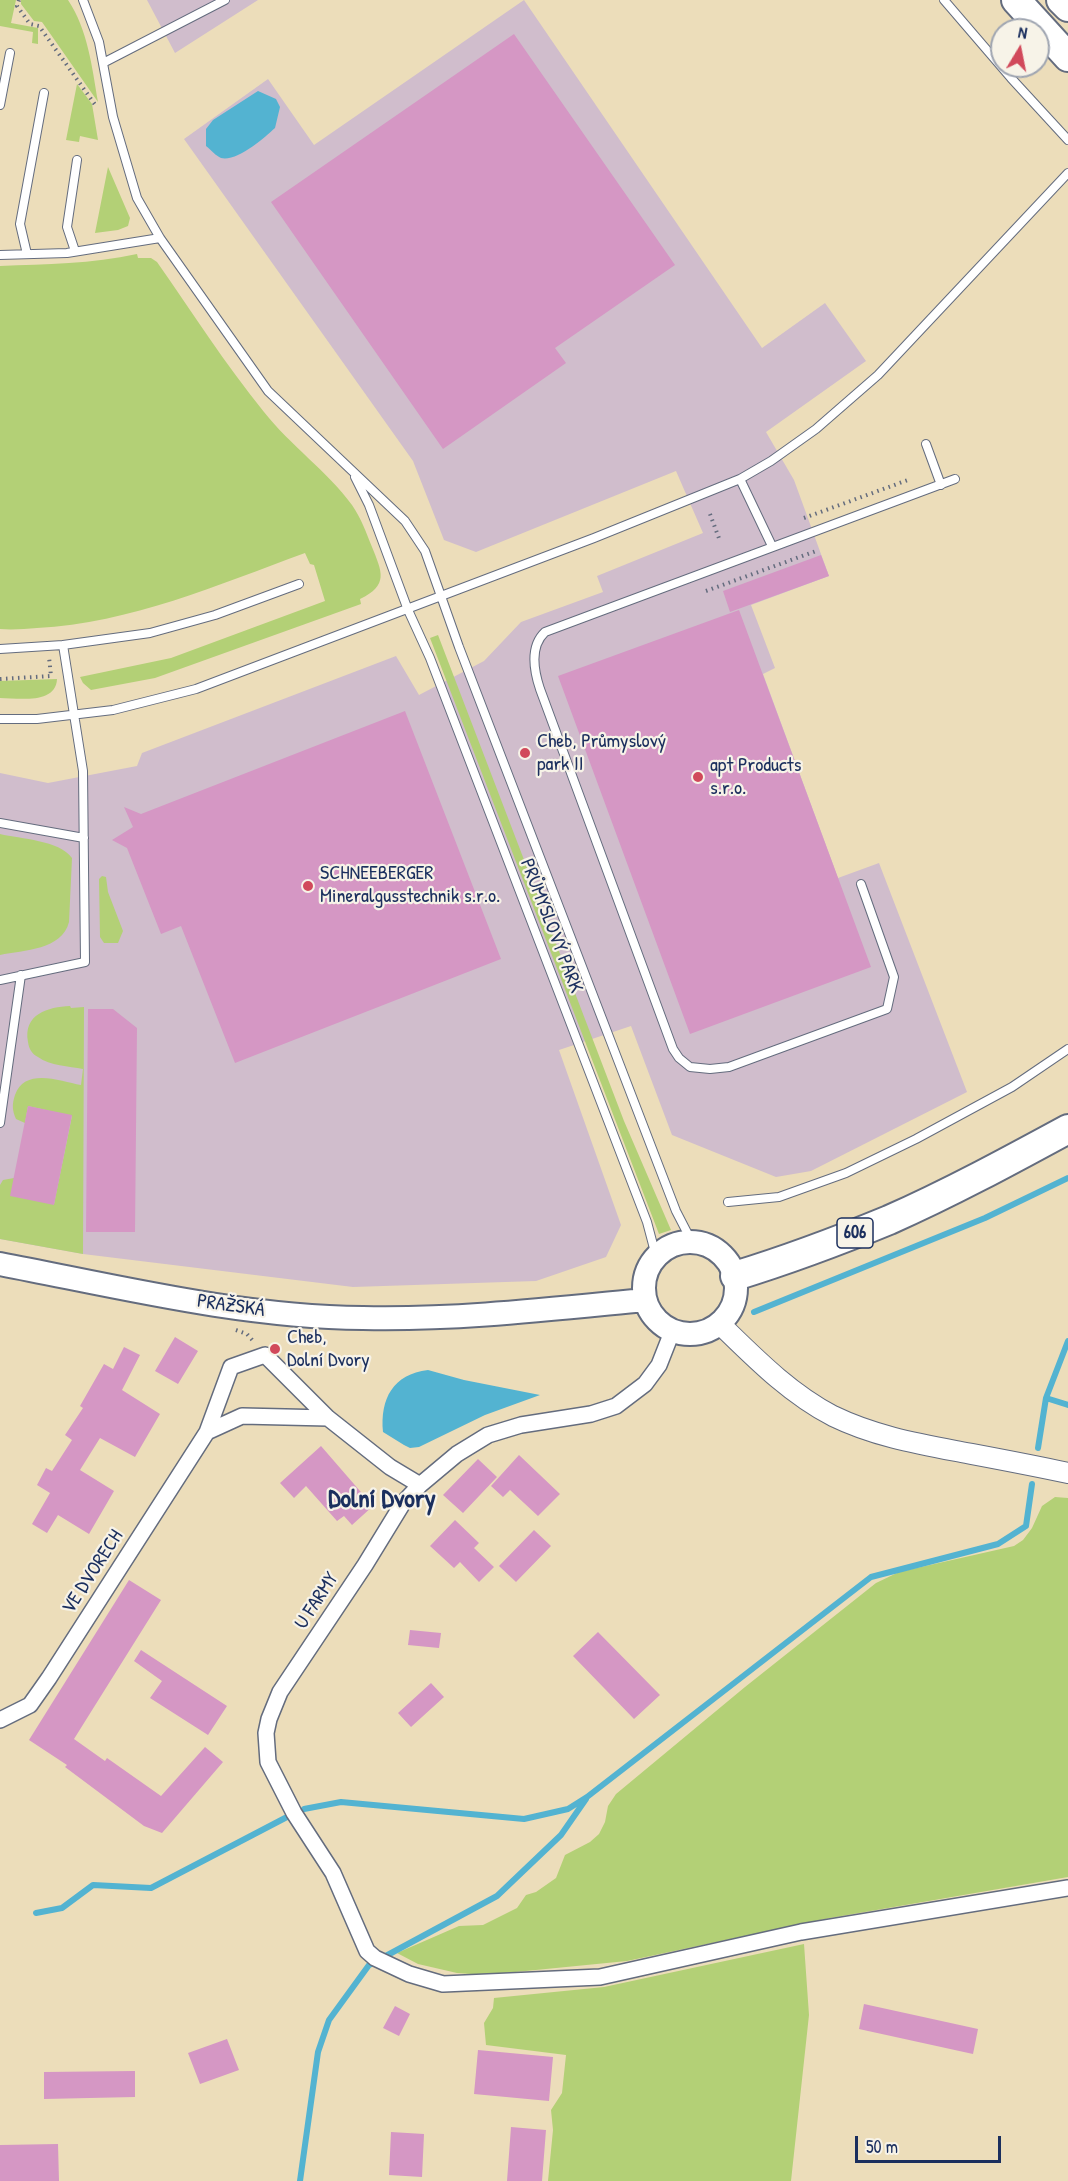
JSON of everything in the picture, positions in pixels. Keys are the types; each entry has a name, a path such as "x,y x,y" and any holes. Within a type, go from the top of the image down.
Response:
{"highway":[{"path":"1016,0 1068,57"},
{"path":"1061,0 1068,8"},
{"name":"606","path":"735,1276 795,1257 890,1220 1068,1130"}],"main road":[{"path":"692,1242 706,1245 719,1252 729,1263 735,1276 734,1302 729,1314 709,1331 697,1334 672,1332 650,1314 644,1300 644,1277 656,1256 672,1245 692,1242"},
{"name":"PRAŽSKÁ","path":"0,1264 253,1310 362,1318 471,1315 644,1300"}],"street":[{"path":"720,1324 768,1370 804,1398 831,1415 857,1427 899,1440 1068,1473"},
{"name":"U FARMY","path":"672,1332 659,1365 645,1384 615,1406 591,1414 521,1425 488,1435 457,1454 420,1485 403,1503 353,1584 280,1692 269,1719 268,1762 274,1776 333,1873 367,1951 375,1958 409,1974 443,1984 600,1977 801,1932 1068,1888"},
{"name":"VE DVORECH","path":"0,1720 30,1705 49,1678 207,1432 231,1367 265,1355 328,1418 390,1467 420,1485"},
{"path":"207,1432 242,1416 328,1418"}],"lane":[{"name":"PRŮMYSLOVÝ PARK","path":"83,0 99,42 111,107 137,198 160,238 268,391 405,521 424,551 675,1212 692,1242"},
{"path":"103,63 225,0"},
{"path":"944,0 1068,140"},
{"path":"0,105 10,53"},
{"path":"27,254 20,224 44,93"},
{"path":"75,251 67,227 77,160"},
{"path":"0,719 37,719 113,710 154,702 195,689 408,610 740,479 771,461 816,429 878,375 1068,173"},
{"path":"0,255 75,251 160,238"},
{"path":"926,444 941,485"},
{"name":"PRŮMYSLOVÝ PARK","path":"352,471 369,505 408,610 430,658 647,1222 656,1256"},
{"path":"740,479 772,546"},
{"path":"861,884 894,977 888,1009 729,1066 699,1069 684,1064 673,1049 537,680 536,642 545,633 772,546 956,479"},
{"path":"0,650 63,645 150,633 215,615 299,584"},
{"path":"0,980 85,962 83,771 63,645"},
{"path":"0,823 84,838"},
{"path":"0,1123 21,975"},
{"path":"728,1202 779,1197 846,1173 916,1139 1012,1087 1068,1049"}],"path":[{"path":"19,0 17,6 30,24 39,26 97,110 111,107"},
{"path":"804,518 917,477"},
{"path":"710,514 720,541"},
{"path":"706,591 816,551"},
{"path":"0,679 51,676 47,646"}],"shaded area":[{"path":"147,0 258,0 175,53"},
{"path":"524,0 762,348 825,303 866,361 766,432 794,480 829,576 751,605 775,668 763,674 838,878 879,863 967,1092 811,1171 776,1177 672,1135 631,1026 559,1050 621,1225 606,1257 536,1281 353,1287 83,1254 0,1239 0,773 48,783 137,766 142,753 396,656 419,695 484,661 521,622 603,592 597,576 703,533 676,471 476,552 444,540 413,461 184,139 268,79 314,145"}],"green space":[{"path":"0,0 16,0 11,23 38,28 38,44 32,43 33,32 0,26"},
{"path":"21,0 68,0 85,36 98,102 42,22 34,21 21,4"},
{"path":"77,84 92,104 98,140 80,136 79,142 66,140"},
{"path":"108,167 130,218 128,226 118,230 95,233"},
{"path":"137,254 138,258 151,258 157,262 222,357 264,412 352,505 376,556 381,577 376,588 360,599 361,604 155,678 91,690 80,677 171,658 325,601 314,565 310,564 305,553 140,611 72,625 0,629 0,266 86,262"},
{"path":"438,635 624,1121 671,1230 659,1234 430,638"},
{"path":"57,679 55,687 43,696 25,699 0,698 0,681"},
{"path":"0,834 58,847 72,858 69,922 65,931 59,938 41,947 0,955"},
{"path":"102,876 106,877 108,892 123,931 118,943 104,943 100,937 99,879"},
{"path":"70,1006 71,1008 84,1007 83,1254 0,1239 0,1185 3,1180 14,1178 54,1204 72,1116 28,1106 25,1123 16,1119 13,1104 20,1086 35,1078 54,1079 81,1085 83,1069 43,1060 32,1053 28,1042 27,1032 33,1019 46,1010"},
{"path":"1055,1497 1068,1498 1068,1877 830,1918 627,1961 485,1975 457,1973 418,1964 397,1953 459,1926 483,1925 517,1908 526,1895 536,1892 556,1878 565,1855 590,1842 599,1834 605,1822 608,1806 616,1794 876,1583 899,1572 1014,1546 1023,1540 1032,1528 1042,1506"},
{"path":"804,1944 809,2015 791,2181 548,2181 553,2130 551,2110 562,2093 566,2055 486,2045 484,2023 493,2008 494,1998 604,1987"}],"water":[{"path":"258,91 276,99 280,107 275,128 242,153 227,158 219,157 206,146 206,129 213,120"},
{"path":"428,1370 464,1380 540,1395 485,1415 419,1447 410,1448 383,1432 384,1409 391,1390 398,1383 416,1372"}],"building":[{"path":"514,34 675,265 555,348 566,363 443,449 271,202"},
{"path":"821,555 829,576 730,612 723,591"},
{"name":"apt Products s.r.o.","path":"739,610 871,967 690,1034 558,676"},
{"name":"SCHNEEBERGER Mineralgusstechnik s.r.o.","path":"405,711 501,959 235,1063 181,926 161,934 127,848 112,840 133,827 124,807 141,814"},
{"path":"88,1009 113,1009 137,1028 135,1232 86,1232"},
{"path":"28,1106 72,1115 54,1205 10,1196"},
{"path":"175,1337 198,1351 178,1384 155,1371"},
{"path":"124,1347 140,1355 122,1390 160,1414 135,1457 100,1438 80,1470 114,1491 89,1534 58,1515 47,1533 32,1524 50,1493 37,1485 46,1468 52,1471 72,1440 65,1435 83,1408 80,1406 104,1364 113,1369"},
{"path":"321,1446 373,1506 352,1525 344,1516 337,1521 306,1486 294,1498 280,1483"},
{"path":"519,1455 560,1494 538,1516 510,1490 503,1497 491,1486"},
{"path":"478,1459 497,1477 463,1513 443,1495"},
{"path":"455,1520 479,1543 474,1548 494,1567 479,1582 460,1562 454,1568 430,1546"},
{"path":"534,1530 551,1546 516,1582 499,1566"},
{"path":"129,1580 161,1600 74,1739 105,1761 107,1758 161,1796 205,1747 223,1762 162,1833 144,1826 65,1767 67,1765 29,1740"},
{"path":"410,1630 441,1633 439,1648 408,1645"},
{"path":"598,1632 660,1695 634,1719 573,1656"},
{"path":"141,1650 227,1706 208,1735 150,1698 162,1681 134,1661"},
{"path":"431,1683 444,1697 411,1727 398,1713"},
{"path":"864,2004 978,2029 973,2054 859,2029"},
{"path":"395,2006 410,2014 399,2036 383,2028"},
{"path":"227,2039 239,2070 200,2084 188,2053"},
{"path":"478,2050 553,2057 549,2101 474,2094"},
{"path":"135,2071 135,2097 44,2099 44,2072"},
{"path":"511,2127 546,2130 542,2181 507,2181"},
{"path":"391,2132 424,2134 422,2177 389,2175"},
{"path":"58,2144 59,2181 0,2181 0,2145"}],"waterway":[{"path":"754,1312 985,1218 1068,1178"},
{"path":"1038,1448 1046,1398 1068,1341"},
{"path":"1046,1398 1068,1405"},
{"path":"304,1809 341,1802 524,1819 568,1809 587,1797 871,1577 998,1544 1026,1526 1032,1484"},
{"path":"300,2181 318,2052 329,2020 369,1965 497,1896 561,1835 586,1799"},
{"path":"36,1913 62,1908 93,1885 151,1888 287,1817"}],"place":[{"name":"Cheb, Průmyslový park II","path":"525,753"},
{"name":"apt Products s.r.o.","path":"698,777"},
{"name":"SCHNEEBERGER Mineralgusstechnik s.r.o.","path":"308,886"},
{"name":"Cheb, Dolní Dvory","path":"275,1349"}],"district":[{"name":"Dolní Dvory","path":"382,1500"}]}
